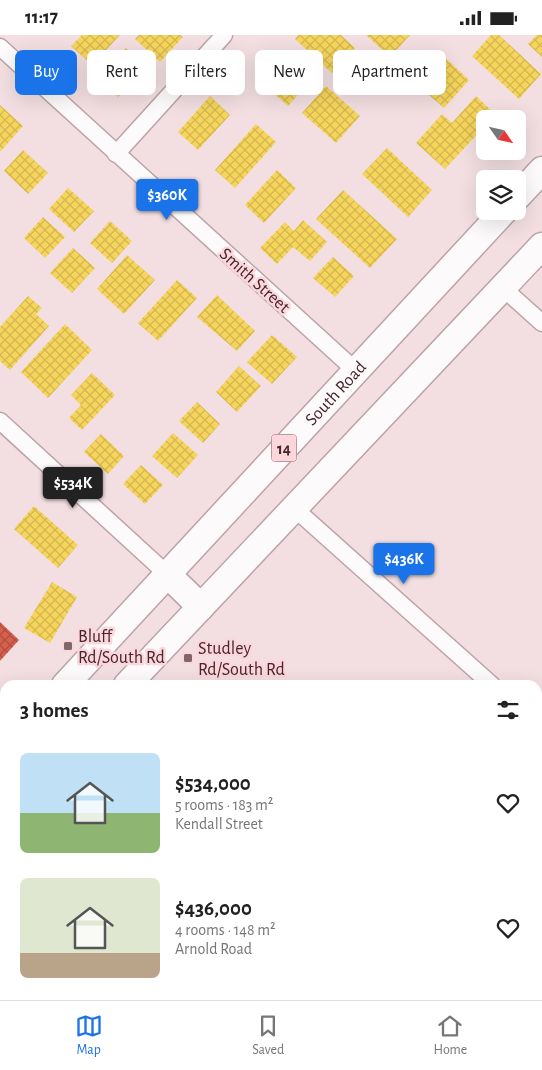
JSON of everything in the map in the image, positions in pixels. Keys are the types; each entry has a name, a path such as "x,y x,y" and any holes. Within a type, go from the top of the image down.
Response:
{"main road":[{"path":"526,187 542,170"},
{"name":"South Road","path":"70,680 496,220"},
{"path":"132,680 542,246"},
{"path":"168,575 201,607"}],"street":[{"path":"116,154 224,35"},
{"name":"Smith Street","path":"0,47 356,371"},
{"path":"503,288 542,323"},
{"path":"0,421 168,575"},
{"path":"294,508 486,680"}],"building: Homes":[{"path":"82,35 120,35 106,50 87,50 87,60 71,46"},
{"path":"139,35 180,35 183,37 171,50 166,50 166,55 160,62 156,58 156,50 147,50 135,39"},
{"path":"298,35 341,35 355,48 353,50 333,50 332,73 323,65 323,50 307,50 295,39"},
{"path":"366,35 410,35 396,50 382,50"},
{"path":"491,35 499,35 541,74 519,99 472,56"},
{"path":"537,35 542,35 542,57 528,44"},
{"path":"446,59 469,80 444,108 429,95 446,95"},
{"path":"326,86 333,92 333,95 336,95 360,116 336,143 302,113 318,95 323,95 323,89"},
{"path":"276,95 298,95 288,106"},
{"path":"210,96 230,115 198,150 178,132"},
{"path":"476,96 491,110 476,110 476,136 445,169 416,143 442,114 452,123"},
{"path":"0,105 23,126 0,152"},
{"path":"256,124 276,142 235,188 215,170"},
{"path":"387,148 432,190 408,217 362,174"},
{"path":"23,150 48,173 28,194 4,171"},
{"path":"277,170 296,188 264,223 245,205"},
{"path":"68,188 94,211 74,232 49,209"},
{"path":"343,190 397,239 370,268 316,219"},
{"path":"43,217 65,237 45,258 24,238"},
{"path":"303,220 327,242 310,261 293,247 277,264 260,248 285,222 294,231"},
{"path":"110,221 132,241 112,263 90,243"},
{"path":"73,248 95,268 72,293 50,273"},
{"path":"127,255 155,280 124,314 97,289"},
{"path":"333,257 354,276 335,297 313,278"},
{"path":"177,280 197,298 158,341 138,323"},
{"path":"217,295 255,331 237,351 197,317"},
{"path":"28,296 42,308 36,314 49,326 10,370 0,361 0,327"},
{"path":"65,324 92,350 48,398 21,372"},
{"path":"272,335 297,357 272,384 247,362"},
{"path":"239,366 261,386 237,412 216,392"},
{"path":"92,373 115,395 82,430 69,418 81,405 71,395"},
{"path":"197,402 220,424 203,443 179,421"},
{"path":"173,433 198,455 177,478 152,456"},
{"path":"101,434 124,456 108,474 84,452"},
{"path":"141,465 163,485 145,504 123,484"},
{"path":"34,506 78,545 58,568 14,529"},
{"path":"52,582 77,597 50,643 24,628"}],"building: Shops":[{"path":"0,622 19,640 0,661"}],"place":[{"name":"Bluff Rd/South Rd","path":"68,646"},
{"name":"Studley Rd/South Rd","path":"188,658"}]}
